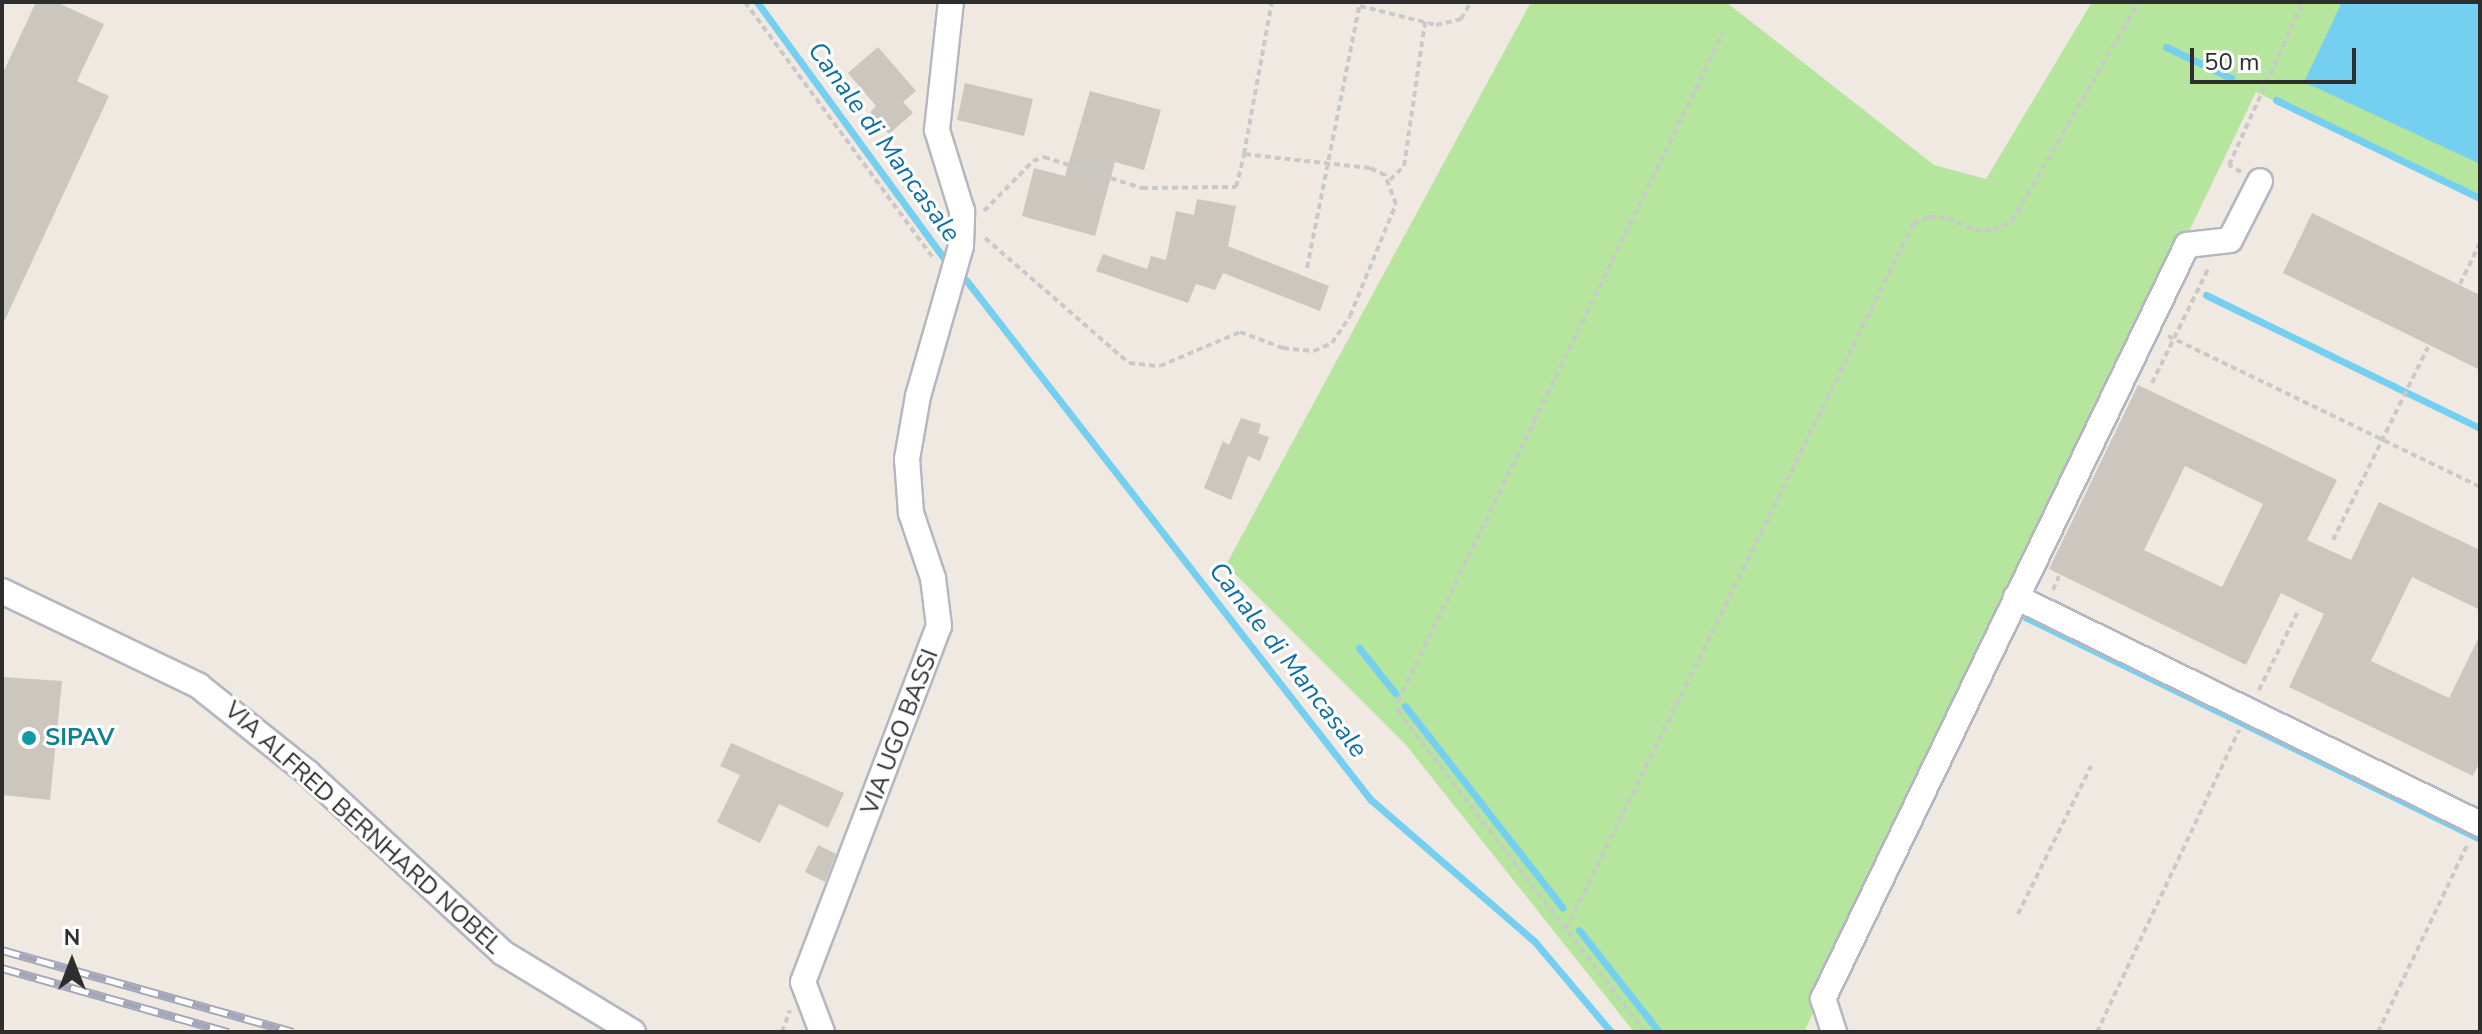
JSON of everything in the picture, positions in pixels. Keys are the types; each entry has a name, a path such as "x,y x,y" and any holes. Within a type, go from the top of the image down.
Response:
{"street":[{"name":"VIA UGO BASSI","path":"822,1032 803,982 939,626 933,578 911,513 907,459 918,396 953,286 963,233 962,211 937,130 951,2"},
{"path":"1834,1032 1823,999 2187,245 2230,240 2260,181"},
{"name":"VIA ALFRED BERNHARD NOBEL","path":"2,591 142,654 209,693 308,773 503,953 633,1032"},
{"path":"2016,597 2244,720 2475,831"}],"path":[{"path":"745,2 953,286"},
{"path":"1244,154 1370,168 1389,180 1396,204 1350,316 1332,343 1314,351 1283,348 1240,332 1160,366 1129,363 997,246 963,233 1023,171 1044,157 1142,188 1236,187 1272,2"},
{"path":"1307,268 1360,4 1425,22 1448,24 1461,19 1471,2"},
{"path":"1566,929 1913,224 1929,217 1948,218 1975,230 1993,230 2012,221 2139,2"},
{"path":"2235,148 2303,2"},
{"path":"1389,180 1404,166 1425,22"},
{"path":"1645,1032 1399,713 1398,701 1723,33"},
{"path":"2152,383 2221,241"},
{"path":"2460,284 2480,243"},
{"path":"2148,326 2480,487"},
{"path":"2333,540 2428,347"},
{"path":"2097,1032 2299,609"},
{"path":"2018,914 2091,766"},
{"path":"2378,1032 2475,831"}],"green space":[{"path":"1531,2 1726,2 1934,165 1986,179 2092,2 2480,2 2480,198 2256,92 1804,1032 1634,1032 1406,745 1226,565"}],"water":[{"path":"2342,2 2480,2 2480,164 2304,82"}],"building":[{"path":"36,2 56,2 104,24 77,81 109,96 2,326 2,75"},
{"path":"878,47 916,91 903,102 913,113 889,134 870,112 876,106 848,73"},
{"path":"965,83 1033,99 1024,136 957,120"},
{"path":"1090,91 1161,110 1144,170 1115,162 1095,236 1022,216 1034,168 1065,176"},
{"path":"1197,199 1236,206 1228,246 1329,286 1320,311 1223,273 1215,290 1196,284 1188,303 1096,271 1103,254 1147,269 1151,256 1166,260 1176,211 1194,215"},
{"path":"2312,213 2480,295 2480,370 2283,273"},
{"path":"2138,385 2337,480 2307,540 2351,560 2379,502 2480,550 2480,610 2412,577 2371,661 2449,698 2480,635 2480,761 2473,776 2289,687 2324,614 2281,593 2246,665 2049,569","holes":["2185,466 2263,504 2222,587 2144,550"]},
{"path":"1241,418 1261,424 1258,433 1269,437 1260,461 1248,456 1231,500 1204,488 1223,441 1229,445"},
{"name":"SIPAV","path":"2,677 62,681 50,800 2,795"},
{"path":"731,743 844,793 828,828 779,804 760,843 717,822 740,775 720,766"},
{"path":"818,845 836,854 825,882 805,872"}],"waterway":[{"name":"Canale di Mancasale","path":"757,2 949,265"},
{"path":"2166,47 2231,78"},
{"path":"2276,100 2480,198"},
{"name":"Canale di Mancasale","path":"966,280 1370,799 1535,942 1611,1032"},
{"path":"2206,295 2480,428"},
{"path":"2025,617 2480,839"},
{"path":"1359,648 1395,693"},
{"path":"1405,706 1563,908"},
{"path":"1579,930 1659,1032"}],"railway":[{"path":"2,950 293,1032"},
{"path":"2,968 228,1032"}],"place":[{"name":"SIPAV","path":"29,738"}]}
